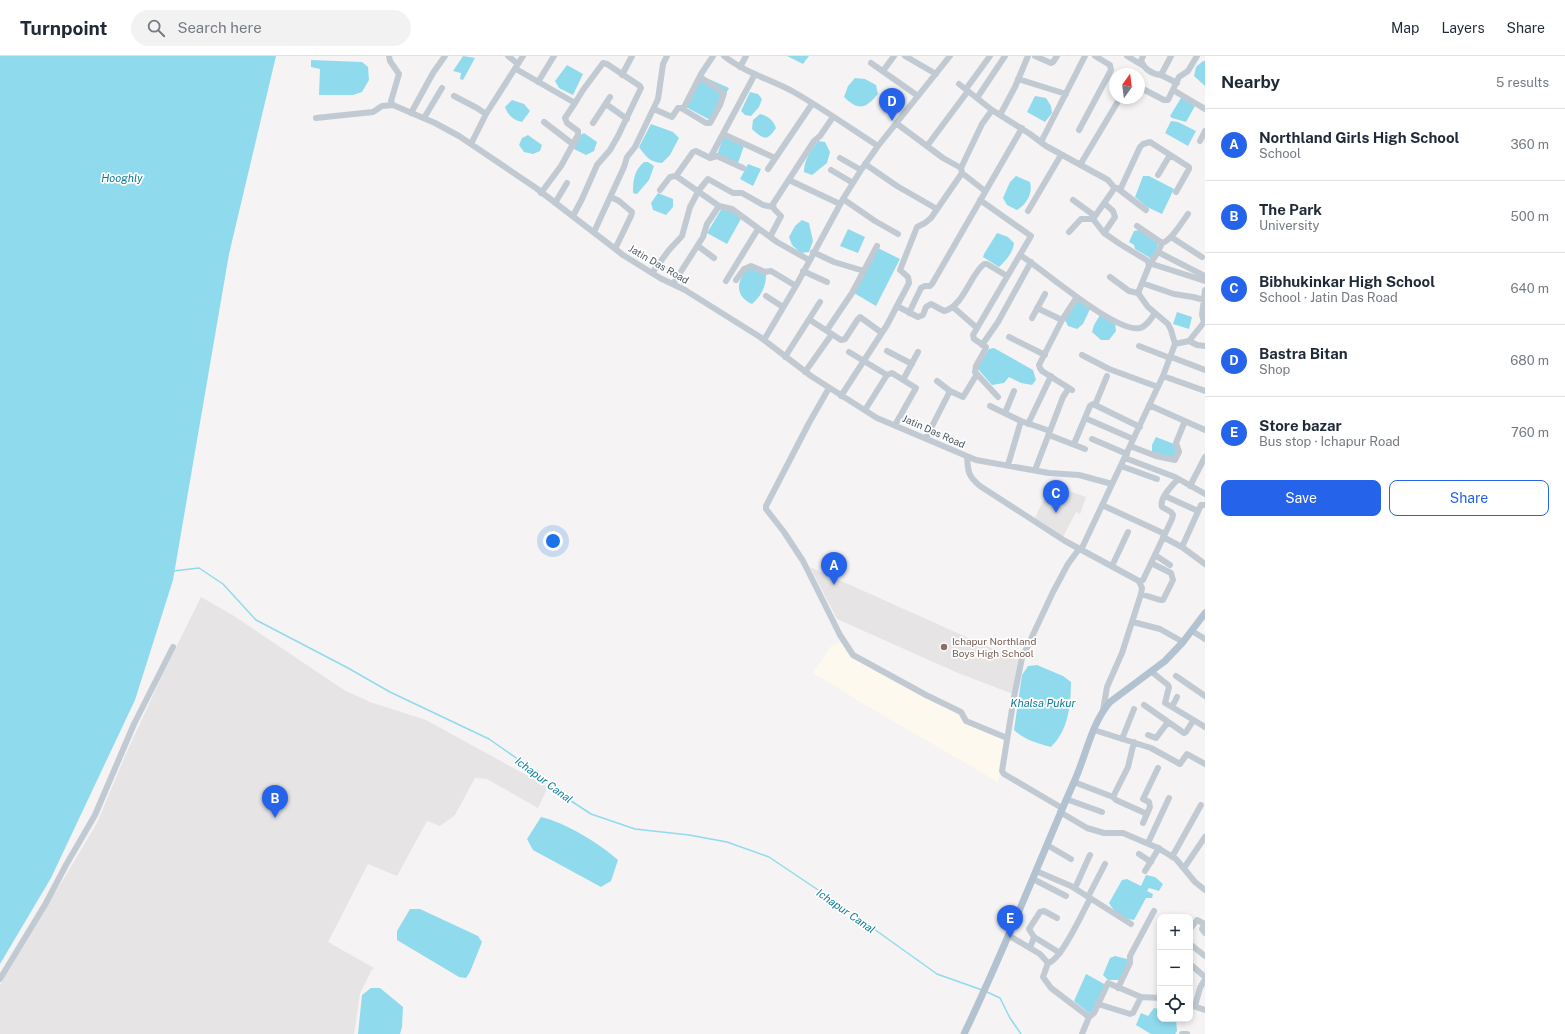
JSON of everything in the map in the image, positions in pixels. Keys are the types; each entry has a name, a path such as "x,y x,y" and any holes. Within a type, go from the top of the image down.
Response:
{"main road":[{"path":"964,1034 1033,879 1103,710 1110,702 1165,661 1183,642 1205,613"}],"street":[{"path":"316,118 373,112 382,106 393,105 391,101 398,74 390,61 390,56"},
{"path":"411,113 433,73 445,56"},
{"path":"508,56 517,66 538,82 575,103"},
{"path":"471,144 486,114 524,56"},
{"path":"538,82 554,56"},
{"path":"622,75 632,56"},
{"path":"594,232 624,168 627,157 635,147 654,109 658,99 663,64 667,56"},
{"path":"684,109 700,77 713,56"},
{"path":"724,56 740,67 767,78 793,92 878,146"},
{"path":"740,67 746,56"},
{"path":"883,71 894,56"},
{"path":"905,56 936,74"},
{"path":"764,340 796,286 841,201 861,170 878,146 950,56"},
{"path":"927,146 990,56"},
{"path":"977,98 1005,56"},
{"path":"1000,114 1028,56"},
{"path":"1036,56 1051,63 1057,56"},
{"path":"1041,142 1085,56"},
{"path":"1079,130 1111,70 1110,65 1095,56"},
{"path":"1126,56 1153,73 1162,74 1177,83"},
{"path":"1143,56 1141,61 1143,66"},
{"path":"1162,74 1171,56"},
{"path":"1145,90 1166,101 1179,77 1188,70 1197,56"},
{"path":"541,193 574,145 578,131 567,123 566,118 583,90 603,63 607,64 641,88 627,119 610,150 597,166 573,216"},
{"path":"871,63 918,96"},
{"path":"710,158 755,74"},
{"path":"654,109 672,117 680,107 708,124 711,122 720,105 724,93 700,77"},
{"path":"1018,79 1066,94"},
{"path":"959,84 992,110 1022,128 1061,155 1108,180 1146,210"},
{"path":"424,118 442,88"},
{"path":"1173,90 1205,109"},
{"path":"454,96 486,114"},
{"path":"594,123 610,97"},
{"path":"606,104 627,119"},
{"path":"768,169 812,104"},
{"path":"1080,165 1116,104"},
{"name":"Jatin Das Road","path":"393,105 424,118 459,136 573,216 615,249 652,273 685,290 764,340 805,372 877,418 976,460 1049,473 1079,475 1112,484"},
{"path":"841,396 882,333 909,282 908,277 900,270 911,239 917,228 928,221 937,209 962,170 982,124 992,110"},
{"path":"773,207 773,204 814,141 820,136 833,117"},
{"path":"544,122 574,145"},
{"path":"896,123 943,158 962,170 985,191"},
{"path":"910,313 921,288 932,284 1022,128"},
{"path":"1200,140 1205,132"},
{"path":"723,134 775,158"},
{"path":"1120,190 1143,144 1150,142 1189,167 1176,192"},
{"path":"676,176 693,152 696,151 710,158 718,156 743,168"},
{"path":"1028,211 1061,155"},
{"path":"1158,175 1170,155"},
{"path":"840,158 861,170"},
{"path":"865,164 937,209"},
{"path":"831,170 853,183"},
{"path":"660,190 670,177 676,176 699,190 719,206 732,208 770,237 809,260"},
{"path":"652,273 669,250 682,236 690,207 706,180 711,180 733,193 742,193 763,205 773,207 781,216 770,237"},
{"path":"789,180 841,201 898,234"},
{"path":"555,203 567,183"},
{"path":"1094,218 1114,190 1114,186"},
{"path":"611,197 619,201 632,212 615,249"},
{"path":"980,200 1030,234 1030,239 972,337 986,347 975,370 998,397"},
{"path":"1073,200 1094,218 1104,233 1149,263 1205,281"},
{"path":"1104,204 1115,214 1115,217 1104,233"},
{"path":"673,284 698,246 703,237 707,224 719,206"},
{"path":"1138,293 1149,263 1158,252 1162,243 1166,242 1171,237 1188,214"},
{"path":"1069,232 1081,219 1094,218"},
{"path":"1137,226 1162,243"},
{"path":"726,281 758,228"},
{"path":"1171,237 1202,257"},
{"path":"698,246 714,258"},
{"path":"805,372 852,293 877,246"},
{"path":"813,252 834,262 864,271"},
{"path":"1158,252 1205,276"},
{"path":"1020,255 1088,306 1118,323 1133,328 1145,326 1155,313"},
{"path":"982,345 1001,316 1031,262"},
{"path":"897,306 921,317 928,305 931,304 944,311 953,308 984,264 987,264 1007,276"},
{"path":"736,280 744,269 751,266 765,272 771,272 796,286"},
{"path":"804,271 827,282"},
{"path":"1110,277 1129,290 1138,293 1148,307 1168,324 1175,344 1163,376 1148,405 1140,427 1126,456 1080,550 1068,564 1053,592 1022,658 1007,738 1003,773 1087,828 1104,833 1123,833 1159,848 1172,856 1205,890"},
{"path":"1142,283 1174,294 1187,295 1204,300"},
{"path":"1175,344 1189,341 1205,322 1202,315 1205,290"},
{"path":"1032,318 1045,294"},
{"path":"766,296 783,307"},
{"path":"1035,470 1063,396 1070,389 1040,368 1039,365 1062,320 1077,297"},
{"path":"785,357 810,320 820,302"},
{"path":"953,308 977,328"},
{"path":"1037,308 1062,320"},
{"path":"810,320 841,340 845,339 860,318 882,333"},
{"path":"1009,337 1044,355"},
{"path":"1189,341 1197,345 1205,346"},
{"path":"1139,346 1205,370"},
{"path":"887,350 912,364"},
{"path":"849,352 888,375"},
{"path":"904,380 918,352"},
{"path":"1082,355 1109,369 1158,387"},
{"path":"865,410 888,375 892,373 915,386 916,390 896,425"},
{"path":"937,381 963,397 977,374"},
{"path":"1028,424 1051,376"},
{"path":"1095,405 1107,376"},
{"path":"1163,376 1205,392"},
{"path":"830,388 809,423 766,506 766,509 784,532 803,561 840,635 853,655 920,692 961,712 966,721 1007,738"},
{"path":"926,438 950,390"},
{"path":"1005,413 1014,391"},
{"path":"1074,444 1090,406 1095,405 1140,427"},
{"path":"1148,405 1205,430"},
{"path":"990,406 1086,449"},
{"path":"1085,418 1133,439"},
{"path":"1008,465 1021,421"},
{"path":"1130,446 1156,456 1175,460 1179,452 1176,443 1185,421"},
{"path":"1092,439 1178,479 1205,494"},
{"name":"Jatin Das Road","path":"967,457 970,476 980,486 1080,550 1139,582"},
{"path":"1190,486 1205,457"},
{"path":"1121,466 1157,479"},
{"path":"1103,710 1107,687 1122,653 1141,594 1142,588 1139,582 1143,580 1173,515 1161,506 1164,496 1178,479"},
{"path":"1164,496 1198,511"},
{"path":"1102,504 1164,536 1205,564"},
{"path":"1182,547 1198,511 1202,505 1205,504"},
{"path":"1112,566 1128,532"},
{"path":"1155,555 1170,565"},
{"path":"1141,594 1164,600 1173,580 1171,573 1151,562"},
{"path":"1133,622 1160,629 1183,642"},
{"path":"1192,631 1205,639"},
{"path":"0,979 46,903 95,815 134,724 173,646"},
{"path":"1152,672 1168,685 1169,688 1165,703 1205,727"},
{"path":"1176,676 1203,694 1205,687"},
{"path":"1172,707 1177,698"},
{"path":"1144,705 1185,733 1193,721"},
{"path":"1122,739 1134,710"},
{"path":"1148,735 1156,738 1168,722"},
{"path":"1094,730 1151,748 1180,764 1187,754 1205,764"},
{"path":"1113,797 1128,767 1134,742"},
{"path":"1143,823 1150,807 1149,802 1143,799 1158,768"},
{"path":"1074,782 1113,797 1116,800 1147,814"},
{"path":"1148,844 1169,798"},
{"path":"1066,799 1102,812"},
{"path":"1172,856 1201,805"},
{"path":"1184,868 1205,837"},
{"path":"1047,845 1071,859"},
{"path":"1145,871 1159,848"},
{"path":"1139,854 1151,862"},
{"path":"1075,888 1090,856"},
{"path":"1048,963 1054,961 1067,942 1105,864"},
{"path":"1036,871 1075,888 1131,924"},
{"path":"1033,879 1066,896"},
{"path":"1056,918 1044,911 1040,912 1029,929 1034,937 1060,952"},
{"path":"1118,988 1130,963 1130,956 1154,911"},
{"path":"1193,925 1197,920 1205,924 1202,929 1205,934"},
{"path":"1008,935 1040,954 1048,963"},
{"path":"1030,948 1034,937"},
{"path":"1193,946 1205,956"},
{"path":"1048,963 1043,977 1051,988 1090,1017"},
{"path":"1193,967 1205,978 1193,1005 1205,1010"},
{"path":"1082,1034 1108,984 1141,997 1157,998"},
{"path":"1098,1004 1130,1014 1133,1013 1141,997"},
{"path":"1182,1034 1187,1034"}],"shaded area":[{"path":"1061,488 1086,497 1080,514 1076,512 1063,537 1035,518 1048,490 1057,493"},
{"name":"Ichapur Northland Boys High School","path":"810,567 1011,657 1019,659 1013,694 958,673 837,619"},
{"path":"201,597 234,616 344,690 370,702 426,720 548,787 538,808 487,779 475,778 455,815 440,826 427,821 397,876 368,864 328,942 374,968 371,971 360,994 354,1034 0,1034 0,985 97,823 125,756"},
{"path":"841,641 847,652 858,660 960,713 962,721 1005,738 1002,767 998,782 813,673 830,647"}],"water":[{"name":"Hooghly","path":"0,56 276,56 229,254 173,580 135,700 51,878 0,964"},
{"path":"463,56 475,58 463,80 460,79 461,73 453,71"},
{"path":"787,56 809,56 803,64"},
{"path":"311,60 362,62 368,67 369,80 362,92 353,95 319,95 320,69 311,67"},
{"path":"1205,61 1205,86 1194,76 1196,67"},
{"path":"567,65 583,74 573,95 559,88 555,81"},
{"path":"702,76 729,88 712,121 686,107"},
{"path":"855,78 865,79 876,85 878,94 869,103 862,106 854,105 844,97 848,86"},
{"path":"750,92 758,94 762,99 759,107 751,116 745,115 741,111"},
{"path":"1035,96 1046,98 1051,106 1052,113 1045,122 1027,112"},
{"path":"1181,98 1195,106 1186,122 1170,116"},
{"path":"512,100 524,104 530,111 522,122 509,115 506,110 505,107"},
{"path":"760,114 770,119 776,128 765,138 752,129 753,120"},
{"path":"1171,121 1178,122 1196,131 1188,146 1165,133"},
{"path":"651,124 673,132 679,138 670,155 662,163 649,158 639,147"},
{"path":"584,133 597,142 594,151 586,155 574,149 579,136"},
{"path":"725,133 745,143 738,163 717,155"},
{"path":"528,135 542,145 540,151 533,154 524,152 519,145 522,138"},
{"path":"818,141 825,142 830,152 827,163 812,175 804,172 804,168 808,155"},
{"path":"644,162 648,162 654,166 649,180 637,194 633,193 635,176 638,169"},
{"path":"748,164 761,169 753,186 740,179"},
{"path":"1016,176 1030,182 1031,186 1030,194 1024,205 1017,210 1007,205 1003,198 1010,182"},
{"path":"1143,176 1149,176 1174,189 1162,214 1147,207 1135,197"},
{"path":"658,193 673,199 673,207 666,215 653,210 651,203"},
{"path":"722,208 729,208 742,217 727,244 707,233"},
{"path":"802,220 809,223 813,241 809,252 801,253 792,245 789,237 795,226"},
{"path":"848,229 865,237 858,253 840,246"},
{"path":"1139,230 1158,243 1156,252 1152,259 1135,249 1134,245 1129,242 1134,231"},
{"path":"997,233 1008,237 1014,243 1011,253 999,267 983,257"},
{"path":"878,248 900,259 876,306 854,293"},
{"path":"750,266 758,268 766,275 762,291 752,304 742,296 739,286 742,276"},
{"path":"1079,299 1091,307 1083,324 1077,329 1068,326 1065,320"},
{"path":"1177,312 1192,317 1189,329 1173,324"},
{"path":"1100,315 1115,323 1116,331 1109,340 1101,340 1092,332"},
{"path":"994,348 1033,370 1036,380 1032,385 1021,383 1009,377 1004,383 992,385 977,368 989,349"},
{"path":"1156,437 1174,444 1182,450 1178,459 1152,452 1152,445"},
{"name":"Khalsa Pukur","path":"1037,665 1063,676 1071,682 1070,703 1065,725 1051,747 1027,739 1014,730 1022,675 1028,666"},
{"path":"541,817 582,834 618,860 611,881 601,887 533,850 527,839"},
{"path":"1146,875 1155,877 1163,884 1159,891 1149,888 1147,891 1153,894 1152,898 1146,898 1134,920 1119,914 1109,903 1122,880 1127,879 1141,886"},
{"path":"410,909 420,909 478,936 482,942 470,972 466,978 459,977 397,940 397,931"},
{"path":"1115,956 1127,959 1128,962 1120,980 1108,980 1103,975 1110,958"},
{"path":"1086,974 1106,985 1093,1011 1089,1013 1074,1001"},
{"path":"371,988 380,988 403,1007 402,1027 400,1034 358,1034 362,995"},
{"path":"1154,1008 1157,1008 1157,1022 1176,1022 1177,1031 1175,1034 1151,1034 1136,1025 1141,1013 1148,1016"}],"waterway":[{"name":"Ichapur Canal","path":"173,571 199,568 223,584 256,620 348,668 390,692 489,739 522,762 559,793 591,814 635,829 689,835 727,842 769,857 839,904 937,974 982,990"},
{"name":"Ichapur Canal","path":"987,992 1000,998 1010,1018 1021,1034"}],"place":[{"name":"Bastra Bitan","path":"892,121"},
{"name":"Bibhukinkar High School","path":"1056,513"},
{"name":"Northland Girls High School","path":"834,585"},
{"name":"Ichapur Northland Boys High School","path":"944,647"},
{"name":"The Park","path":"275,818"},
{"name":"Store bazar","path":"1010,938"}]}
